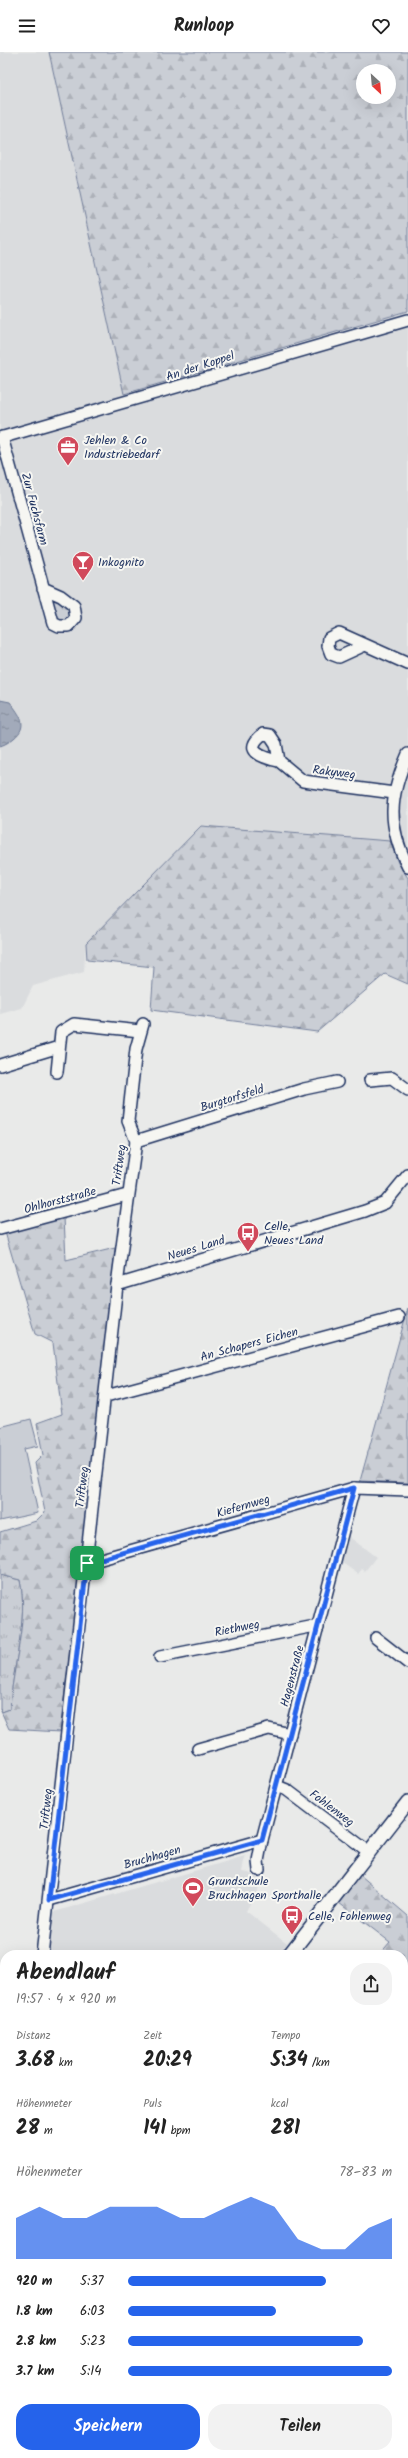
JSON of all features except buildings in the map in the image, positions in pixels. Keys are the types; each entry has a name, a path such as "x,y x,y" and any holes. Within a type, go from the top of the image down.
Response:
{"street":[{"name":"An der Koppel","path":"1,437 167,390 217,373 408,320"},
{"name":"Zur Fuchsfarm","path":"1,437 43,588"},
{"path":"365,645 408,664"},
{"path":"408,754 394,793 392,820 398,848 408,867"},
{"name":"Rakyweg","path":"279,761 302,782 394,793"},
{"name":"Triftweg","path":"43,1950 106,1396 127,1195 136,1141 128,1121 136,1049 142,1028 74,1024 61,1032 60,1047"},
{"path":"0,1065 60,1047 57,1072"},
{"path":"370,1080 392,1078 408,1090"},
{"name":"Burgtorfsfeld","path":"136,1141 304,1089 337,1082"},
{"name":"Neues Land","path":"117,1285 365,1212 385,1203 408,1175"},
{"name":"Ohlhorststraße","path":"0,1229 127,1195"},
{"name":"An Schapers Eichen","path":"106,1396 399,1317"},
{"name":"Kiefernweg","path":"87,1563 354,1488 408,1490"},
{"name":"Hagenstraße","path":"259,1870 258,1861 262,1840 354,1488"},
{"name":"Riethweg","path":"160,1657 310,1628 318,1628"},
{"path":"376,1638 408,1663"},
{"path":"198,1749 269,1729 290,1734"},
{"name":"Fohlenweg","path":"277,1786 287,1790 370,1852"},
{"path":"293,1950 408,1802"},
{"name":"Bruchhagen","path":"49,1900 262,1840"}],"shaded area":[{"path":"0,52 49,52 124,394 124,405 408,324 408,878 398,863 390,841 86,943 84,972 33,986 22,1008 0,1014"},
{"path":"348,1536 376,1557 365,1571 362,1569 358,1574 341,1562"},
{"path":"245,1856 242,1872 249,1873 262,1882 246,1911 287,1943 281,1950 50,1950 54,1912"}],"green space":[{"path":"49,52 408,52 408,311 124,394"},
{"path":"52,599 68,606 72,616 69,619 60,621 56,618"},
{"path":"201,826 390,841 398,863 408,878 408,984 385,974 317,1032 151,1010 154,967 87,960 86,943"},
{"path":"64,1217 66,1260 115,1248 101,1396 60,1732 9,1729 0,1709 2,1712 10,1709 23,1611 20,1580 0,1575 0,1532 36,1521 45,1512 35,1463 43,1455 37,1423 62,1414 53,1343 35,1334 5,1232"},
{"path":"408,1308 408,1483 360,1481"},
{"path":"31,1419 38,1446 24,1449 38,1513 0,1521 0,1427"},
{"path":"0,1575 20,1580 23,1611 10,1709 2,1712 0,1709"},
{"path":"360,1875 408,1916 408,1950 383,1950 390,1942 339,1903"}],"water":[{"path":"0,700 10,702 20,716 22,725 19,734 7,743 0,746"}],"place":[{"name":"Jehlen & Co Industriebedarf","path":"68,466"},
{"name":"Inkognito","path":"83,582"},
{"name":"Celle, Neues Land","path":"248,1252"},
{"name":"Grundschule Bruchhagen Sporthalle","path":"193,1908"},
{"name":"Celle, Fohlenweg","path":"292,1936"}],"route":[{"path":"354,1488 262,1840 49,1900 87,1563 354,1488"}]}
